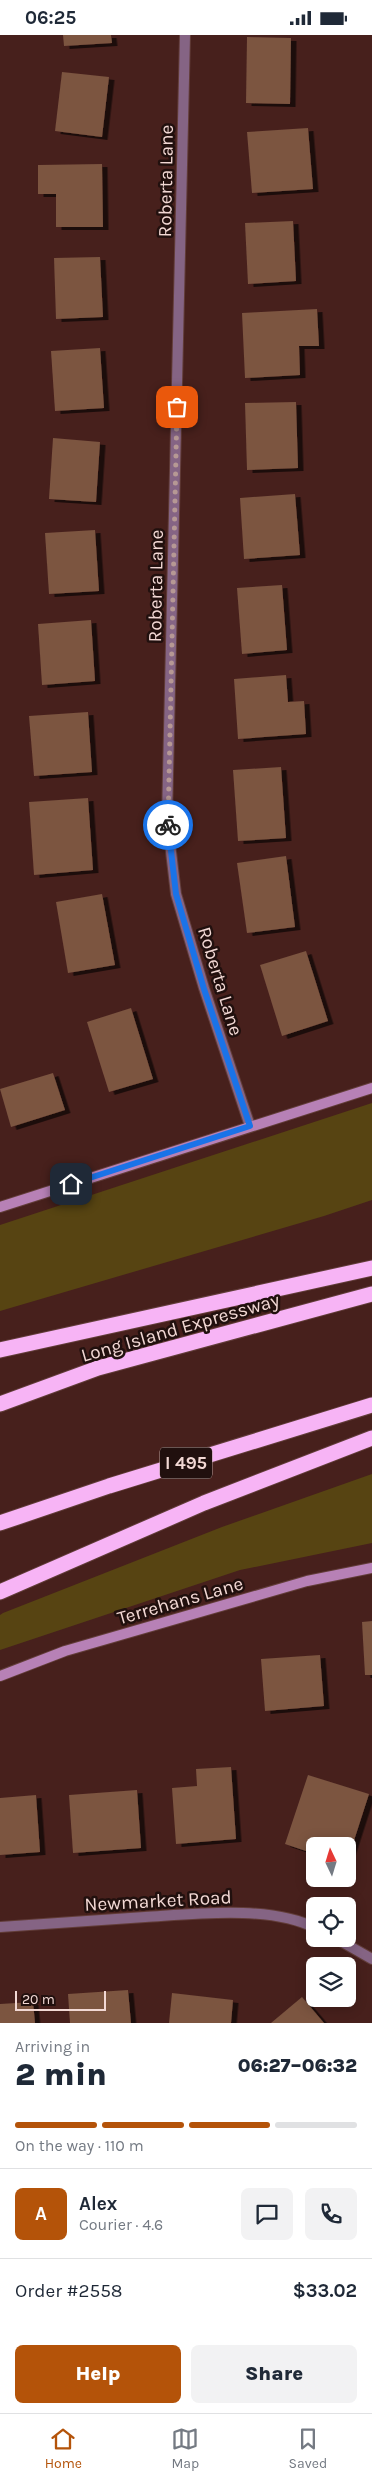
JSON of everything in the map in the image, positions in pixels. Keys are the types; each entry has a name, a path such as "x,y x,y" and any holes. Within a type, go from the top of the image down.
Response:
{"highway":[{"path":"0,1350 372,1269"},
{"name":"Long Island Expressway","path":"0,1404 98,1369 372,1295"},
{"name":"I 495","path":"0,1523 109,1486 372,1405"},
{"path":"0,1592 204,1503 372,1438"}],"main road":[{"path":"0,1207 372,1088"},
{"name":"Terrehans Lane","path":"0,1675 84,1646 308,1581 372,1568"}],"street":[{"name":"Roberta Lane","path":"186,35 167,818 176,894 204,989 250,1126"},
{"name":"Newmarket Road","path":"0,1927 222,1912 273,1916 306,1923"},
{"path":"350,1947 372,1959"}],"shaded area":[{"path":"372,1103 372,1200 324,1216 0,1311 0,1225"},
{"path":"372,1474 372,1543 240,1570 0,1650 0,1615 3,1613 222,1527"}],"building":[{"path":"63,35 111,35 112,43 64,46"},
{"path":"247,37 291,38 290,104 246,103"},
{"path":"62,72 109,77 102,137 55,131"},
{"path":"308,128 313,189 252,193 247,132"},
{"path":"102,164 103,227 56,227 56,194 38,194 38,165"},
{"path":"293,221 296,281 248,284 245,223"},
{"path":"100,257 103,317 56,319 54,258"},
{"path":"317,309 319,346 299,346 300,375 245,378 242,313"},
{"path":"100,348 104,408 55,411 51,351"},
{"path":"296,402 298,468 247,470 245,403"},
{"path":"53,438 100,442 96,502 49,499"},
{"path":"295,494 300,555 244,559 240,498"},
{"path":"95,530 99,591 49,594 45,533"},
{"path":"282,585 287,650 242,654 237,588"},
{"path":"91,620 95,681 42,685 38,624"},
{"path":"286,675 288,702 304,701 306,734 238,739 234,679"},
{"path":"88,712 92,772 34,776 29,716"},
{"path":"281,767 286,838 238,841 233,770"},
{"path":"88,798 93,870 34,875 29,802"},
{"path":"286,856 295,927 247,933 237,863"},
{"path":"102,894 115,965 68,973 56,902"},
{"path":"306,951 328,1021 282,1036 260,965"},
{"path":"131,1008 153,1079 109,1092 87,1022"},
{"path":"53,1073 65,1110 11,1127 0,1089"},
{"path":"372,1621 372,1675 365,1675 362,1622"},
{"path":"320,1655 324,1706 265,1711 261,1659"},
{"path":"231,1767 236,1839 176,1844 172,1788 197,1786 196,1769"},
{"path":"308,1775 369,1794 355,1837 306,1837 306,1851 285,1844"},
{"path":"137,1790 141,1848 73,1853 69,1795"},
{"path":"36,1795 40,1852 0,1855 0,1798"},
{"path":"128,1990 131,2023 70,2023 68,1994"},
{"path":"172,1993 233,2000 231,2023 169,2023"},
{"path":"302,1997 306,2002 306,2007 310,2007 324,2023 271,2023"},
{"path":"33,2002 35,2023 0,2023 0,2004"}],"way so far":[{"path":"168,825 177,407"}],"route":[{"path":"71,1184 250,1126 204,989 176,894 168,825"}]}
